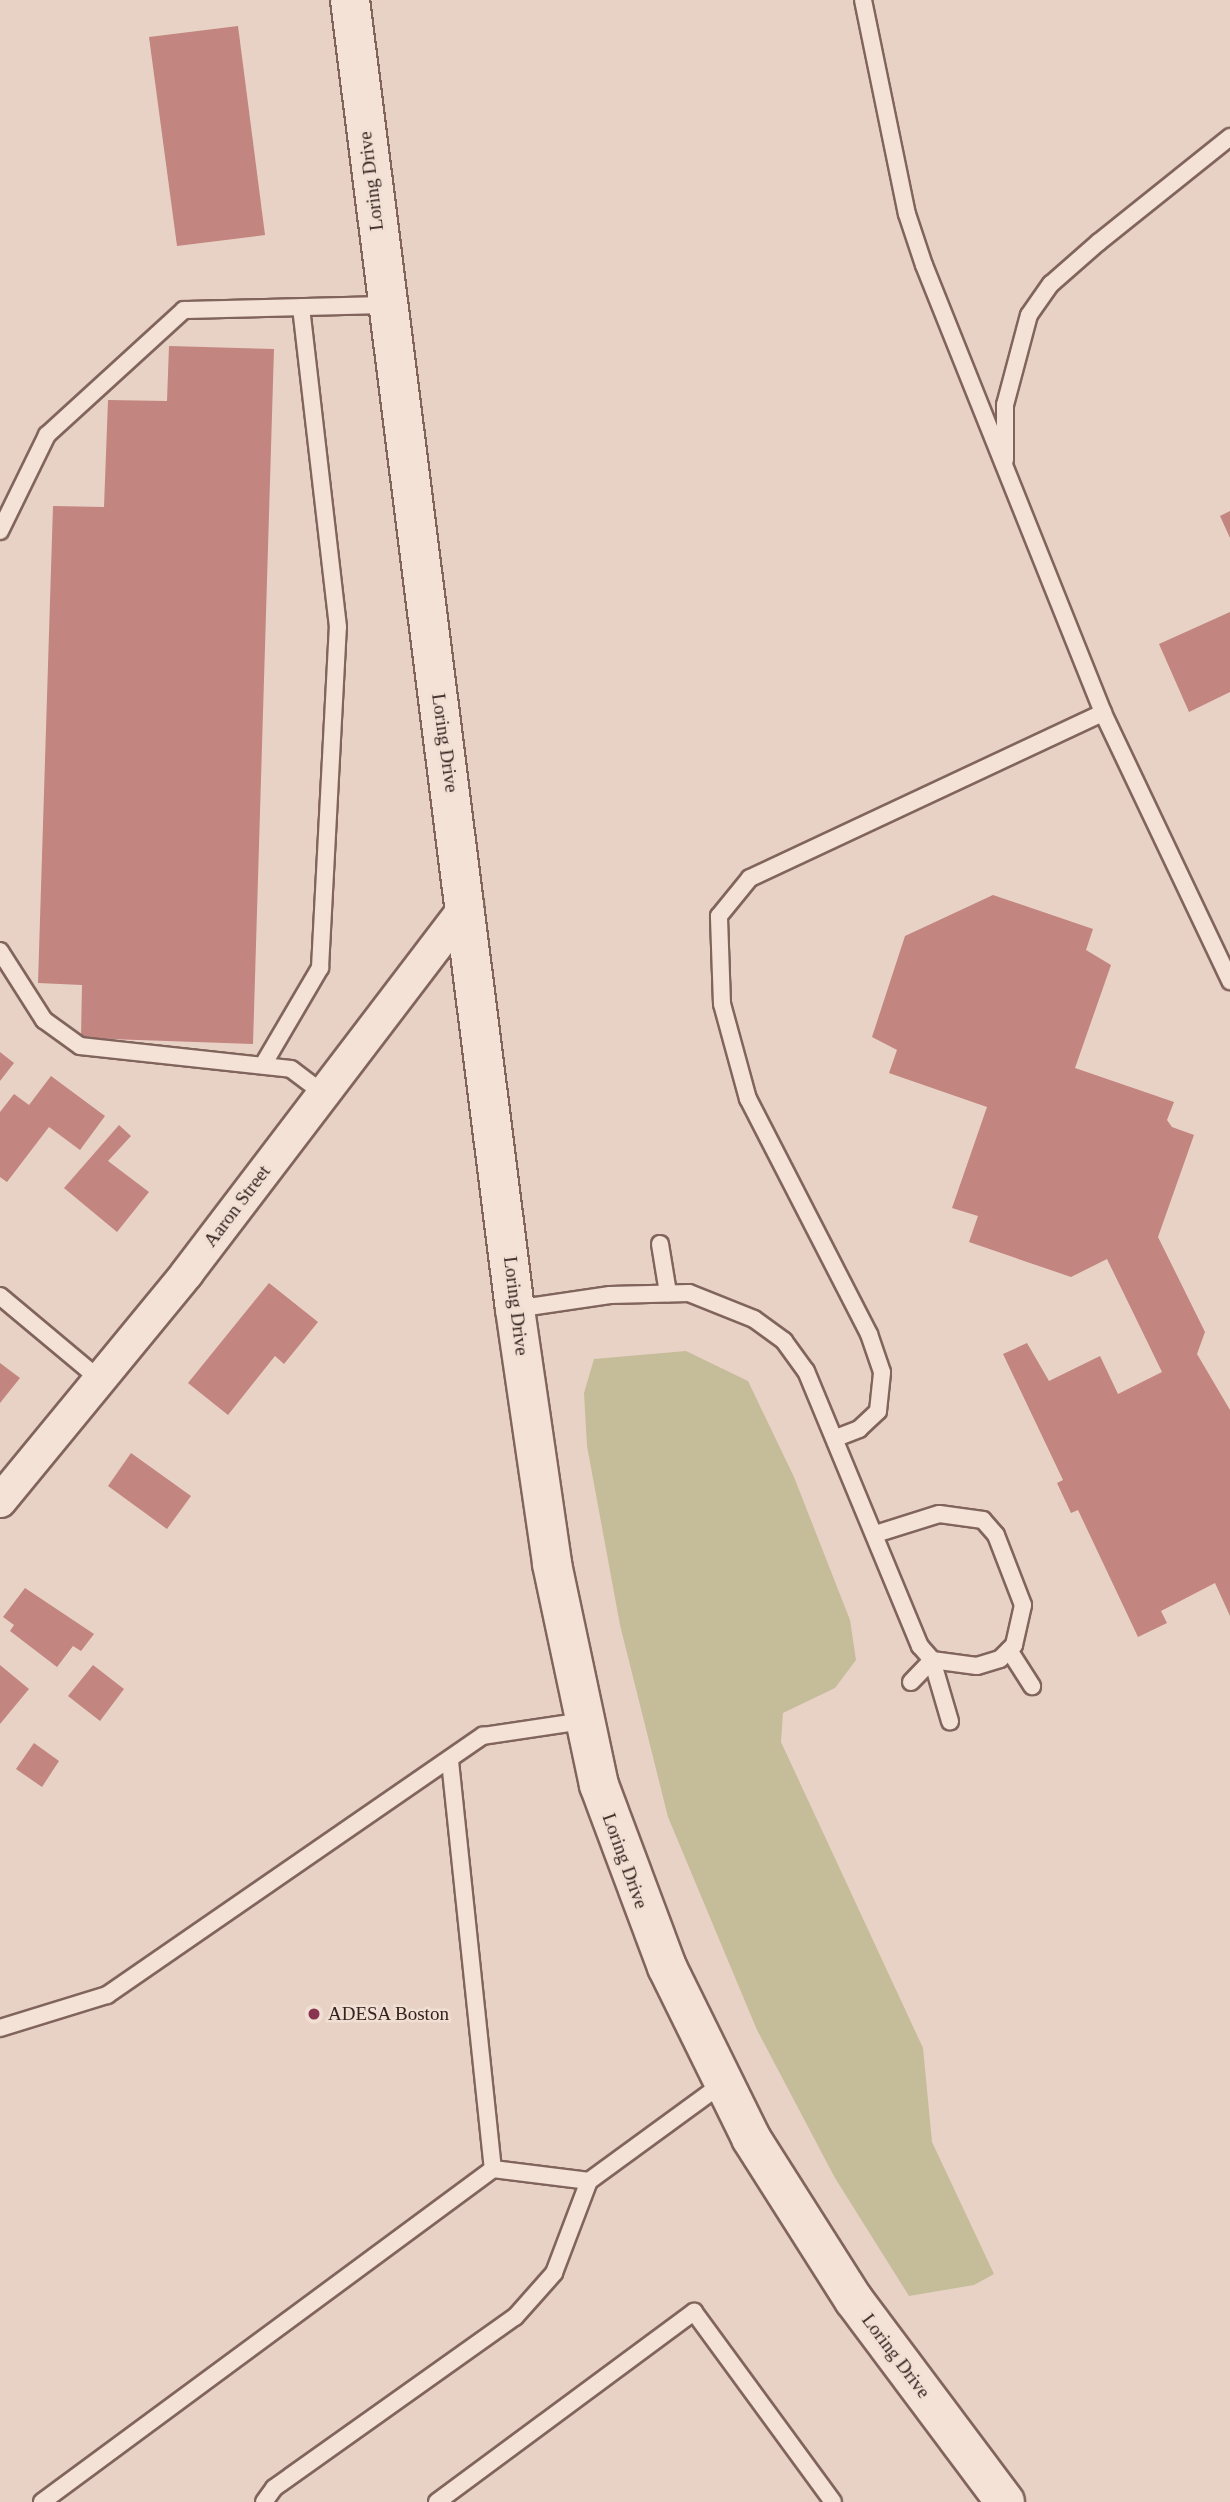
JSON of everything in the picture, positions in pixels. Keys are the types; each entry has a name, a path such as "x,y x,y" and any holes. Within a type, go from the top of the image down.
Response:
{"street":[{"name":"Loring Drive","path":"349,0 386,305 467,906 515,1309 583,1721 642,1909 722,2084 814,2243 1005,2502"},
{"name":"Aaron Street","path":"0,1501 323,1093 467,906"}],"lane":[{"path":"863,0 907,214 1010,486 1104,713 1230,981"},
{"path":"1010,486 1004,405 1029,315 1051,284 1230,137"},
{"path":"0,531 47,435 184,310 386,305"},
{"path":"263,1065 320,968 338,627 301,307"},
{"path":"836,1438 870,1423 878,1411 882,1372 869,1334 748,1099 722,1004 719,916 750,878 1104,713"},
{"path":"0,951 44,1020 80,1046 291,1069 323,1093"},
{"path":"660,1244 668,1293"},
{"path":"515,1309 668,1293 723,1303 785,1341 836,1438 875,1534 932,1660 950,1721"},
{"path":"0,1296 98,1378"},
{"path":"875,1534 939,1514 983,1520 996,1535 1023,1605 1023,1628 1009,1650 977,1667 932,1660"},
{"path":"1009,1650 1032,1686"},
{"path":"911,1682 932,1660"},
{"path":"0,2028 107,1995 483,1736 583,1721"},
{"path":"450,1761 494,2169"},
{"path":"264,2502 274,2488 515,2317 554,2273 589,2181 722,2084"},
{"path":"43,2502 494,2169 589,2181"},
{"path":"437,2502 695,2312 833,2502"}],"shaded area":[{"path":"686,1351 748,1381 794,1477 850,1620 856,1660 835,1688 783,1713 781,1742 923,2048 932,2142 994,2274 974,2285 909,2296 835,2178 757,2030 668,1817 620,1625 587,1446 584,1393 594,1359"}],"building":[{"path":"238,26 265,235 177,246 149,37"},
{"path":"169,346 274,349 253,1044 81,1038 82,985 38,983 53,506 104,507 108,400 167,401"},
{"path":"1230,511 1230,538 1220,516"},
{"path":"1230,612 1230,692 1189,712 1159,644"},
{"path":"993,895 1093,929 1086,950 1111,965 1075,1068 1174,1102 1167,1120 1172,1127 1194,1135 1158,1237 1205,1332 1197,1354 1230,1410 1230,1616 1215,1583 1161,1611 1167,1623 1138,1637 1078,1510 1071,1513 1057,1483 1063,1480 1003,1354 1027,1343 1049,1381 1100,1356 1118,1394 1162,1372 1107,1259 1071,1277 969,1242 978,1216 952,1208 987,1107 889,1073 897,1050 872,1037 905,936"},
{"path":"0,1052 14,1063 0,1081"},
{"path":"51,1076 105,1116 80,1150 49,1127 7,1182 0,1177 0,1112 14,1094 29,1105"},
{"path":"119,1125 131,1136 108,1161 149,1192 117,1232 64,1188"},
{"path":"269,1283 318,1322 284,1364 275,1356 228,1415 188,1383"},
{"path":"0,1363 20,1378 0,1403"},
{"path":"131,1453 191,1496 167,1529 108,1486"},
{"path":"25,1588 94,1634 81,1651 73,1646 57,1667 10,1631 14,1625 3,1617"},
{"path":"0,1665 29,1689 0,1724"},
{"path":"93,1665 124,1689 100,1721 68,1696"},
{"path":"34,1743 59,1761 42,1787 16,1769"}],"place":[{"name":"ADESA Boston","path":"314,2014"}]}
